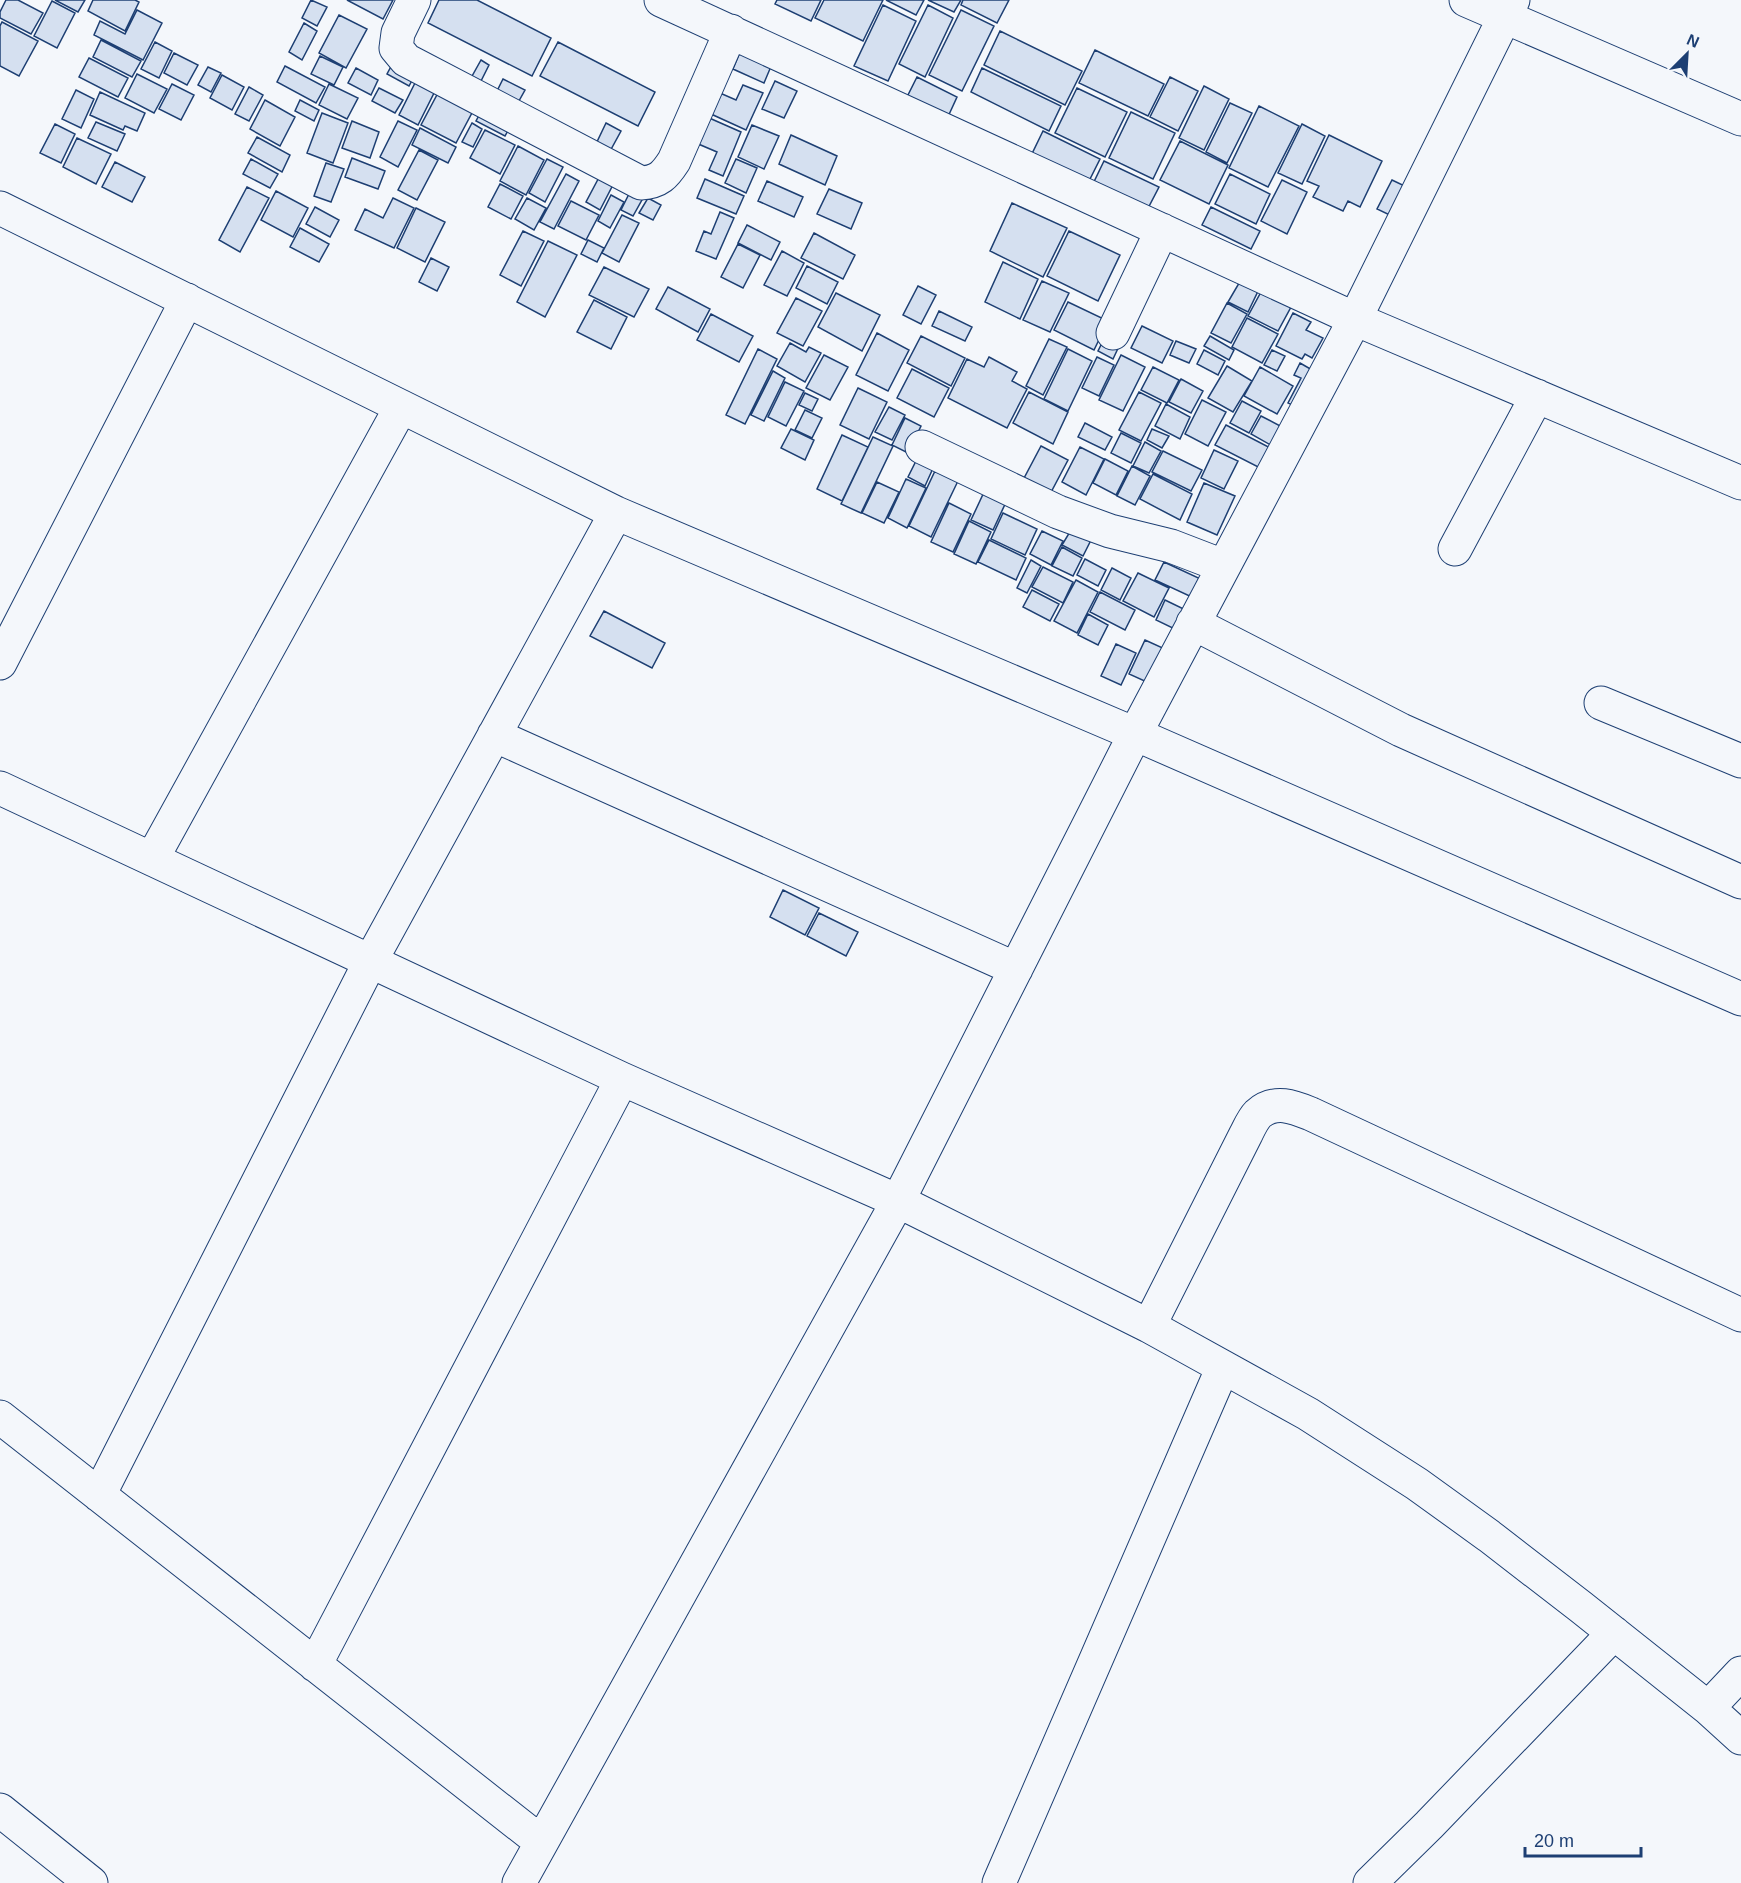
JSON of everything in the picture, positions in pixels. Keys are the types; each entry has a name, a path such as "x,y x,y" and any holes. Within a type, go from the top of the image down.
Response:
{"street":[{"path":"414,0 398,33 396,48 406,60 641,183 653,182 665,175 674,160 731,31"},
{"path":"661,0 1355,319 1741,483"},
{"path":"1466,0 1508,9 1741,119"},
{"path":"519,1883 898,1201 1135,734 1355,319 1508,9"},
{"path":"0,208 616,513 1135,734 1741,999"},
{"path":"1113,333 1162,230"},
{"path":"0,663 187,300"},
{"path":"1455,549 1537,396"},
{"path":"152,859 401,407"},
{"path":"922,447 1058,512 1110,531 1171,546 1223,566"},
{"path":"99,1495 370,962 616,513"},
{"path":"1193,623 1401,730 1741,882"},
{"path":"1601,703 1741,761"},
{"path":"494,735 1016,969"},
{"path":"0,788 622,1078 898,1201 1149,1326 1308,1414 1417,1484 1490,1536 1614,1633 1708,1708 1741,1738"},
{"path":"315,1665 622,1078"},
{"path":"1149,1326 1246,1134 1258,1114 1275,1105 1289,1105 1311,1114 1741,1315"},
{"path":"999,1883 1222,1367"},
{"path":"0,1417 541,1842"},
{"path":"1370,1883 1437,1817 1614,1633"},
{"path":"1708,1708 1741,1672"},
{"path":"0,1810 91,1883"}],"building":[{"path":"6,0 18,0 43,13 31,34 0,18 0,12"},
{"path":"55,0 85,0 78,12"},
{"path":"93,0 135,0 139,2 125,31 88,11"},
{"path":"311,0 327,7 317,26 302,18"},
{"path":"347,0 393,0 383,19"},
{"path":"439,0 477,0 551,38 532,76 428,23"},
{"path":"777,0 821,0 811,21 775,4"},
{"path":"824,0 883,0 863,41 815,18"},
{"path":"886,0 924,0 916,15"},
{"path":"928,0 961,0 954,12"},
{"path":"963,0 1009,0 997,23 961,5"},
{"path":"52,1 75,13 57,48 34,36"},
{"path":"883,5 916,21 888,81 854,66"},
{"path":"928,5 953,18 925,77 899,64"},
{"path":"137,10 162,23 143,60 94,35 100,21 125,34"},
{"path":"961,10 994,26 962,91 929,75"},
{"path":"339,15 367,29 346,68 319,53"},
{"path":"2,22 38,41 19,76 0,66 0,26"},
{"path":"304,23 317,31 302,60 289,52"},
{"path":"1000,31 1082,71 1065,105 984,65"},
{"path":"101,40 141,61 132,77 93,57"},
{"path":"155,42 172,51 159,78 141,69"},
{"path":"558,42 655,92 638,126 540,76"},
{"path":"741,50 772,64 764,83 733,69"},
{"path":"1095,50 1164,84 1148,116 1079,83"},
{"path":"174,53 198,65 187,85 164,73"},
{"path":"320,56 343,67 334,85 311,74"},
{"path":"89,58 128,78 118,97 79,77"},
{"path":"481,60 489,65 480,83 471,78"},
{"path":"394,61 416,73 409,86 387,74"},
{"path":"285,66 325,87 316,103 277,82"},
{"path":"208,67 221,73 211,92 198,85"},
{"path":"356,68 378,80 371,95 348,83"},
{"path":"982,68 1061,106 1049,131 971,92"},
{"path":"137,74 167,89 154,113 125,98"},
{"path":"222,75 244,87 232,110 210,98"},
{"path":"917,77 957,97 946,121 905,101"},
{"path":"1170,77 1198,91 1178,131 1150,117"},
{"path":"503,79 525,90 515,108 494,97"},
{"path":"416,81 435,91 418,125 399,115"},
{"path":"775,81 797,91 784,118 762,109"},
{"path":"172,84 194,95 181,120 159,109"},
{"path":"329,84 358,98 347,119 319,105"},
{"path":"743,85 763,93 746,130 711,114 720,93 736,100"},
{"path":"1204,86 1229,99 1204,150 1179,138"},
{"path":"249,87 263,95 249,121 235,114"},
{"path":"379,88 403,100 395,113 372,101"},
{"path":"1077,88 1127,112 1105,157 1055,133"},
{"path":"76,90 94,99 81,128 62,119"},
{"path":"439,91 474,109 456,143 421,125"},
{"path":"100,92 145,113 137,131 125,126 123,130 90,115"},
{"path":"265,100 295,117 280,146 250,129"},
{"path":"300,100 319,110 314,121 295,111"},
{"path":"1230,103 1252,113 1227,163 1206,152"},
{"path":"1259,106 1299,126 1268,187 1229,168"},
{"path":"482,110 511,125 505,136 476,121"},
{"path":"1131,112 1175,133 1153,179 1109,158"},
{"path":"322,113 348,123 333,163 307,153"},
{"path":"707,117 741,132 723,176 709,170 717,152 696,143"},
{"path":"352,121 379,132 370,158 342,148"},
{"path":"398,121 417,130 398,167 380,157"},
{"path":"96,122 125,134 117,151 88,138"},
{"path":"472,123 482,129 473,147 462,142"},
{"path":"606,123 621,131 609,153 595,146"},
{"path":"55,124 75,134 61,163 40,153"},
{"path":"1302,124 1325,136 1302,184 1278,173"},
{"path":"752,125 779,136 764,169 738,157"},
{"path":"420,128 456,147 448,163 412,145"},
{"path":"485,130 515,145 500,174 470,158"},
{"path":"1043,131 1100,159 1085,189 1028,162"},
{"path":"791,135 837,156 825,185 779,164"},
{"path":"1329,135 1382,161 1360,207 1348,201 1343,211 1313,197 1319,186 1307,181"},
{"path":"257,137 290,155 282,172 248,153"},
{"path":"77,138 111,154 96,184 63,167"},
{"path":"1180,141 1228,165 1209,204 1160,180"},
{"path":"518,146 544,160 526,195 500,181"},
{"path":"419,150 438,160 417,200 398,190"},
{"path":"352,158 385,171 378,189 345,177"},
{"path":"251,159 278,174 270,188 243,174"},
{"path":"547,159 563,167 545,202 529,193"},
{"path":"736,159 757,168 746,193 725,183"},
{"path":"1104,161 1159,187 1145,214 1091,188"},
{"path":"115,162 145,177 132,202 102,187"},
{"path":"326,163 344,169 331,202 314,196"},
{"path":"604,168 618,175 600,210 586,202"},
{"path":"566,174 579,181 554,229 540,222"},
{"path":"1230,174 1270,194 1256,224 1215,204"},
{"path":"705,179 744,196 736,214 697,198"},
{"path":"1282,180 1307,192 1287,234 1261,221"},
{"path":"1392,180 1411,189 1396,218 1377,209"},
{"path":"767,181 803,197 794,217 758,201"},
{"path":"500,184 523,196 511,219 488,207"},
{"path":"247,187 269,198 240,252 219,240"},
{"path":"829,189 862,203 851,229 817,214"},
{"path":"276,191 308,208 293,237 261,220"},
{"path":"630,192 643,198 633,216 621,210"},
{"path":"611,195 624,202 610,228 598,221"},
{"path":"393,198 414,208 394,248 355,230 365,209 383,218"},
{"path":"527,198 546,208 534,230 515,219"},
{"path":"648,198 661,205 653,220 639,213"},
{"path":"571,201 599,215 586,240 558,226"},
{"path":"1012,203 1067,228 1043,277 990,251"},
{"path":"315,207 339,220 330,237 306,224"},
{"path":"1211,207 1260,231 1251,249 1202,225"},
{"path":"416,208 445,222 425,262 397,248"},
{"path":"720,212 734,218 716,259 696,251 704,231 711,234"},
{"path":"622,215 639,223 619,262 602,253"},
{"path":"747,225 780,242 771,260 738,243"},
{"path":"300,228 329,244 319,262 290,247"},
{"path":"523,231 544,241 521,286 500,275"},
{"path":"1069,231 1120,255 1098,301 1047,276"},
{"path":"814,233 855,255 843,279 801,258"},
{"path":"588,240 604,248 597,262 581,254"},
{"path":"548,241 577,255 545,317 517,302"},
{"path":"738,244 760,255 743,288 721,277"},
{"path":"782,251 804,263 787,296 764,285"},
{"path":"431,258 449,267 437,291 419,282"},
{"path":"1003,262 1038,279 1020,319 985,302"},
{"path":"807,266 838,282 827,304 796,288"},
{"path":"604,267 649,289 634,317 589,295"},
{"path":"1242,278 1260,287 1248,312 1228,302"},
{"path":"1042,281 1069,293 1050,332 1023,320"},
{"path":"918,286 936,295 921,324 903,315"},
{"path":"668,287 710,309 698,332 656,309"},
{"path":"1261,292 1291,307 1278,331 1248,316"},
{"path":"836,293 880,315 862,351 818,327"},
{"path":"796,298 822,311 803,346 777,333"},
{"path":"594,300 627,317 611,349 577,332"},
{"path":"1068,302 1108,321 1094,350 1054,330"},
{"path":"1227,303 1247,314 1231,343 1211,333"},
{"path":"939,311 972,327 965,341 932,326"},
{"path":"1293,313 1311,322 1306,330 1323,338 1312,358 1305,354 1302,359 1276,346"},
{"path":"711,314 753,336 739,362 697,340"},
{"path":"1247,318 1278,334 1262,363 1232,347"},
{"path":"1142,326 1173,341 1162,363 1131,348"},
{"path":"877,333 909,350 888,391 856,375"},
{"path":"921,336 965,358 951,386 907,363"},
{"path":"1210,336 1234,350 1229,360 1204,346"},
{"path":"1105,337 1120,344 1113,359 1098,351"},
{"path":"1049,339 1067,347 1043,395 1026,386"},
{"path":"1176,341 1196,349 1189,363 1170,355"},
{"path":"790,343 806,352 809,347 821,353 805,382 777,366"},
{"path":"758,349 777,359 745,424 726,415"},
{"path":"1068,349 1092,361 1068,411 1044,399"},
{"path":"1204,350 1225,361 1218,375 1197,364"},
{"path":"1272,350 1285,356 1277,371 1264,365"},
{"path":"824,355 848,367 830,400 806,388"},
{"path":"1121,355 1145,367 1123,411 1099,400"},
{"path":"989,357 1017,372 1012,381 1027,389 1007,428 948,398 967,359 984,367"},
{"path":"1097,357 1114,365 1099,396 1082,388"},
{"path":"1300,363 1321,375 1303,410 1288,403 1301,378 1294,375"},
{"path":"1227,366 1252,381 1233,412 1208,398"},
{"path":"1153,367 1179,380 1167,403 1141,390"},
{"path":"1260,367 1293,386 1277,414 1244,396"},
{"path":"912,369 949,388 934,417 897,398"},
{"path":"773,371 785,378 764,421 751,415"},
{"path":"1181,379 1203,391 1191,413 1169,402"},
{"path":"785,382 804,391 786,426 768,417"},
{"path":"858,388 887,402 869,439 840,425"},
{"path":"1029,392 1068,412 1053,444 1013,423"},
{"path":"1139,392 1161,403 1141,441 1119,430"},
{"path":"805,393 818,399 812,411 799,405"},
{"path":"1202,400 1226,412 1208,446 1185,434"},
{"path":"1242,401 1261,411 1249,433 1230,423"},
{"path":"1166,404 1190,417 1180,439 1155,426"},
{"path":"889,407 905,415 892,440 875,432"},
{"path":"805,410 822,418 812,438 795,430"},
{"path":"1261,416 1286,429 1276,448 1251,434"},
{"path":"905,418 921,426 908,453 892,445"},
{"path":"1085,423 1112,437 1105,450 1078,437"},
{"path":"1226,425 1276,451 1266,471 1215,445"},
{"path":"791,429 814,440 805,460 781,448"},
{"path":"1152,429 1169,436 1162,448 1147,440"},
{"path":"1121,433 1141,443 1131,463 1111,453"},
{"path":"842,435 868,447 842,501 817,489"},
{"path":"873,437 893,446 861,513 841,504"},
{"path":"1145,442 1161,451 1149,473 1133,466"},
{"path":"1041,446 1068,460 1049,496 1022,482"},
{"path":"1080,447 1104,459 1086,495 1062,482"},
{"path":"1214,450 1238,461 1224,489 1201,478"},
{"path":"1163,451 1202,470 1191,491 1152,472"},
{"path":"917,459 934,466 925,486 908,477"},
{"path":"1105,459 1128,471 1116,495 1093,483"},
{"path":"1132,466 1150,476 1135,505 1117,496"},
{"path":"935,471 958,481 931,537 909,526"},
{"path":"1153,474 1192,494 1180,520 1140,499"},
{"path":"906,479 926,488 907,528 888,518"},
{"path":"877,482 899,492 884,523 862,513"},
{"path":"1204,483 1235,496 1217,535 1187,522"},
{"path":"985,490 1007,500 993,530 971,520"},
{"path":"949,503 971,514 953,552 931,542"},
{"path":"1003,513 1037,529 1025,555 991,539"},
{"path":"969,521 991,532 976,564 954,554"},
{"path":"1071,530 1091,540 1083,556 1062,545"},
{"path":"1042,531 1063,541 1051,565 1030,554"},
{"path":"989,540 1026,558 1016,580 978,562"},
{"path":"1062,547 1082,558 1073,576 1052,566"},
{"path":"1085,559 1106,570 1098,586 1077,575"},
{"path":"1031,560 1041,566 1027,593 1017,588"},
{"path":"1164,562 1205,581 1196,599 1155,580"},
{"path":"1043,567 1073,582 1063,603 1032,587"},
{"path":"1112,568 1131,578 1120,600 1101,590"},
{"path":"1138,573 1169,588 1154,617 1123,601"},
{"path":"1076,580 1098,592 1077,633 1054,621"},
{"path":"1032,590 1059,604 1050,621 1023,607"},
{"path":"1100,592 1135,610 1125,630 1090,612"},
{"path":"1165,600 1192,613 1183,633 1156,620"},
{"path":"604,611 665,643 652,668 590,636"},
{"path":"1088,614 1108,625 1098,645 1078,635"},
{"path":"1145,640 1165,649 1149,683 1129,674"},
{"path":"1116,644 1136,653 1121,685 1101,676"},
{"path":"783,890 819,908 805,935 770,917"},
{"path":"819,913 858,932 846,956 807,936"}]}
